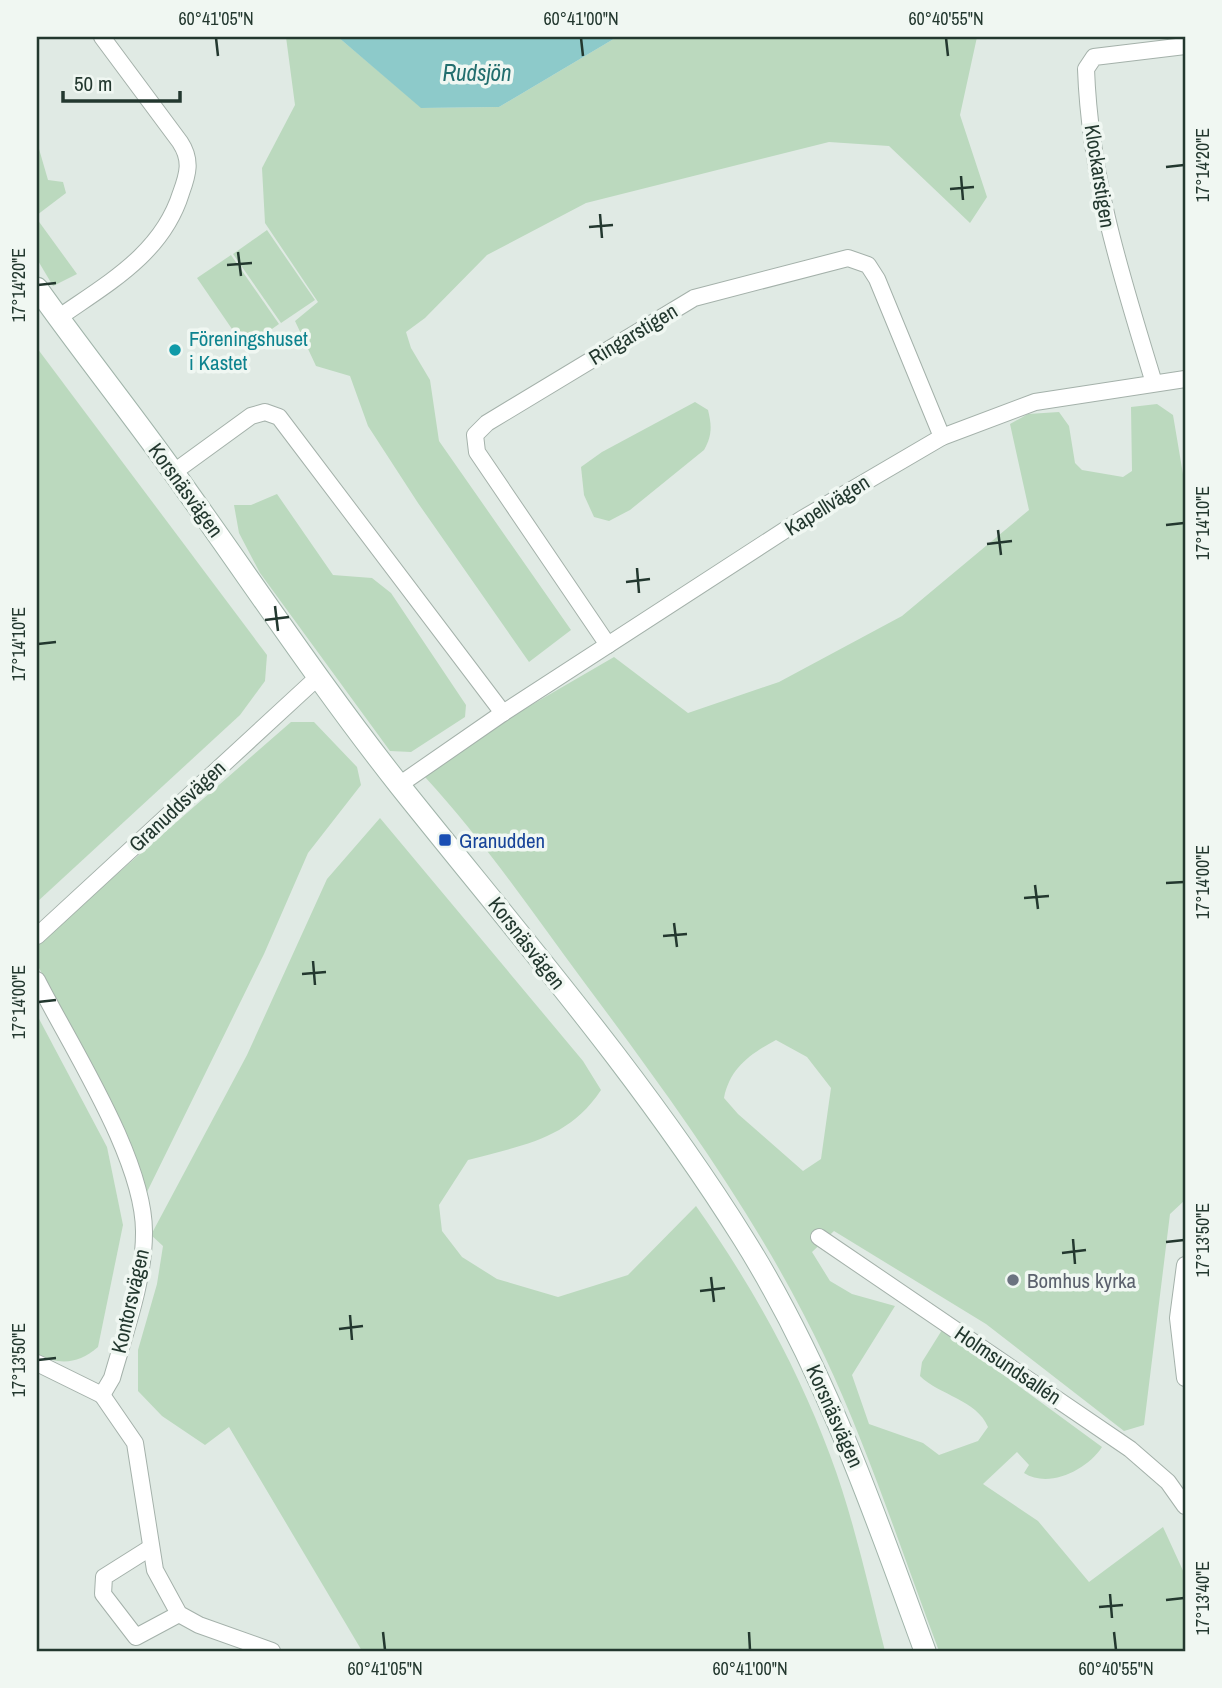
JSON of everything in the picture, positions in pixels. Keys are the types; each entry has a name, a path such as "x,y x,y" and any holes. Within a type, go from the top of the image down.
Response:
{"street":[{"path":"58,318 158,241 178,205 189,169 184,148 102,37"},
{"name":"Klockarstigen","path":"1154,383 1115,258 1095,167 1086,69 1094,57 1185,46"},
{"name":"Ringarstigen","path":"608,645 477,452 475,435 487,424 694,298 848,258 868,265 877,279 942,437"},
{"name":"Korsnäsvägen","path":"37,288 174,472 318,677 399,785 513,923 671,1131 744,1240 830,1402 857,1463 925,1651"},
{"name":"Kapellvägen","path":"399,785 503,713 802,519 942,437 1035,402 1185,379"},
{"path":"174,472 250,416 265,412 279,416 503,713"},
{"name":"Granuddsvägen","path":"37,936 318,677"},
{"name":"Kontorsvägen","path":"37,981 128,1155 142,1211 143,1258 112,1378 102,1395"},
{"name":"Holmsundsallén","path":"819,1237 1130,1449 1168,1482 1185,1506"},
{"path":"1185,1265 1178,1329 1185,1378"},
{"path":"37,1363 102,1395 135,1443 155,1570 178,1614 199,1625 272,1651"},
{"path":"150,1548 104,1577 103,1594 136,1637 178,1614"}],"green space":[{"path":"286,37 338,37 422,108 499,107 617,37 977,37 960,115 987,197 970,223 889,146 829,142 586,203 487,255 425,318 406,332 411,348 430,380 439,441 571,630 529,662 368,426 350,376 316,366 295,321 318,302 265,223 262,168 295,105"},
{"path":"37,142 48,180 63,182 66,193 37,215"},
{"path":"37,219 77,274 53,286 37,259"},
{"path":"267,230 315,300 281,323 233,254"},
{"path":"231,255 279,324 245,348 197,278"},
{"path":"37,348 267,655 265,681 240,715 37,902"},
{"path":"695,402 708,410 711,426 704,450 630,510 609,521 594,517 584,495 581,467 602,452"},
{"path":"1157,404 1173,415 1185,486 1185,1200 1170,1214 1144,1425 1124,1431 986,1324 834,1231 812,1252 830,1281 852,1294 895,1306 852,1375 869,1424 923,1443 939,1455 978,1441 988,1427 983,1418 967,1404 920,1376 922,1362 942,1330 1102,1447 1077,1470 1067,1475 1045,1479 1024,1473 1029,1465 1017,1452 983,1484 1038,1521 1089,1582 1163,1527 1185,1575 1185,1651 939,1651 840,1391 772,1257 744,1210 650,1071 488,852 425,777 509,718 614,657 688,713 779,682 902,616 1029,510 1010,424 1028,414 1059,412 1069,426 1075,463 1082,470 1123,477 1132,471 1131,407","holes":["776,1040 807,1057 831,1088 821,1159 803,1171 738,1114 724,1098 736,1070"]},
{"path":"277,494 333,575 372,578 391,593 466,705 465,717 411,752 390,751 260,573 239,533 234,505 251,505"},
{"path":"291,722 314,722 357,767 361,785 308,853 264,954 147,1192 127,1138 37,964 37,944"},
{"path":"380,818 583,1061 601,1090 588,1107 559,1130 525,1144 468,1160 439,1205 442,1231 462,1257 497,1279 558,1297 628,1275 696,1206 736,1265 771,1326 817,1422 846,1503 885,1651 362,1651 229,1427 205,1445 162,1416 138,1391 138,1350 157,1284 163,1246 151,1235 247,1055 327,879"},
{"path":"37,1015 107,1147 123,1225 98,1347 83,1357 69,1361 37,1355"}],"water":[{"name":"Rudsjön","path":"338,37 617,37 499,107 421,108"}],"place":[{"name":"Föreningshuset i Kastet","path":"175,350"},
{"name":"Granudden","path":"445,840"},
{"name":"Bomhus kyrka","path":"1013,1280"}]}
